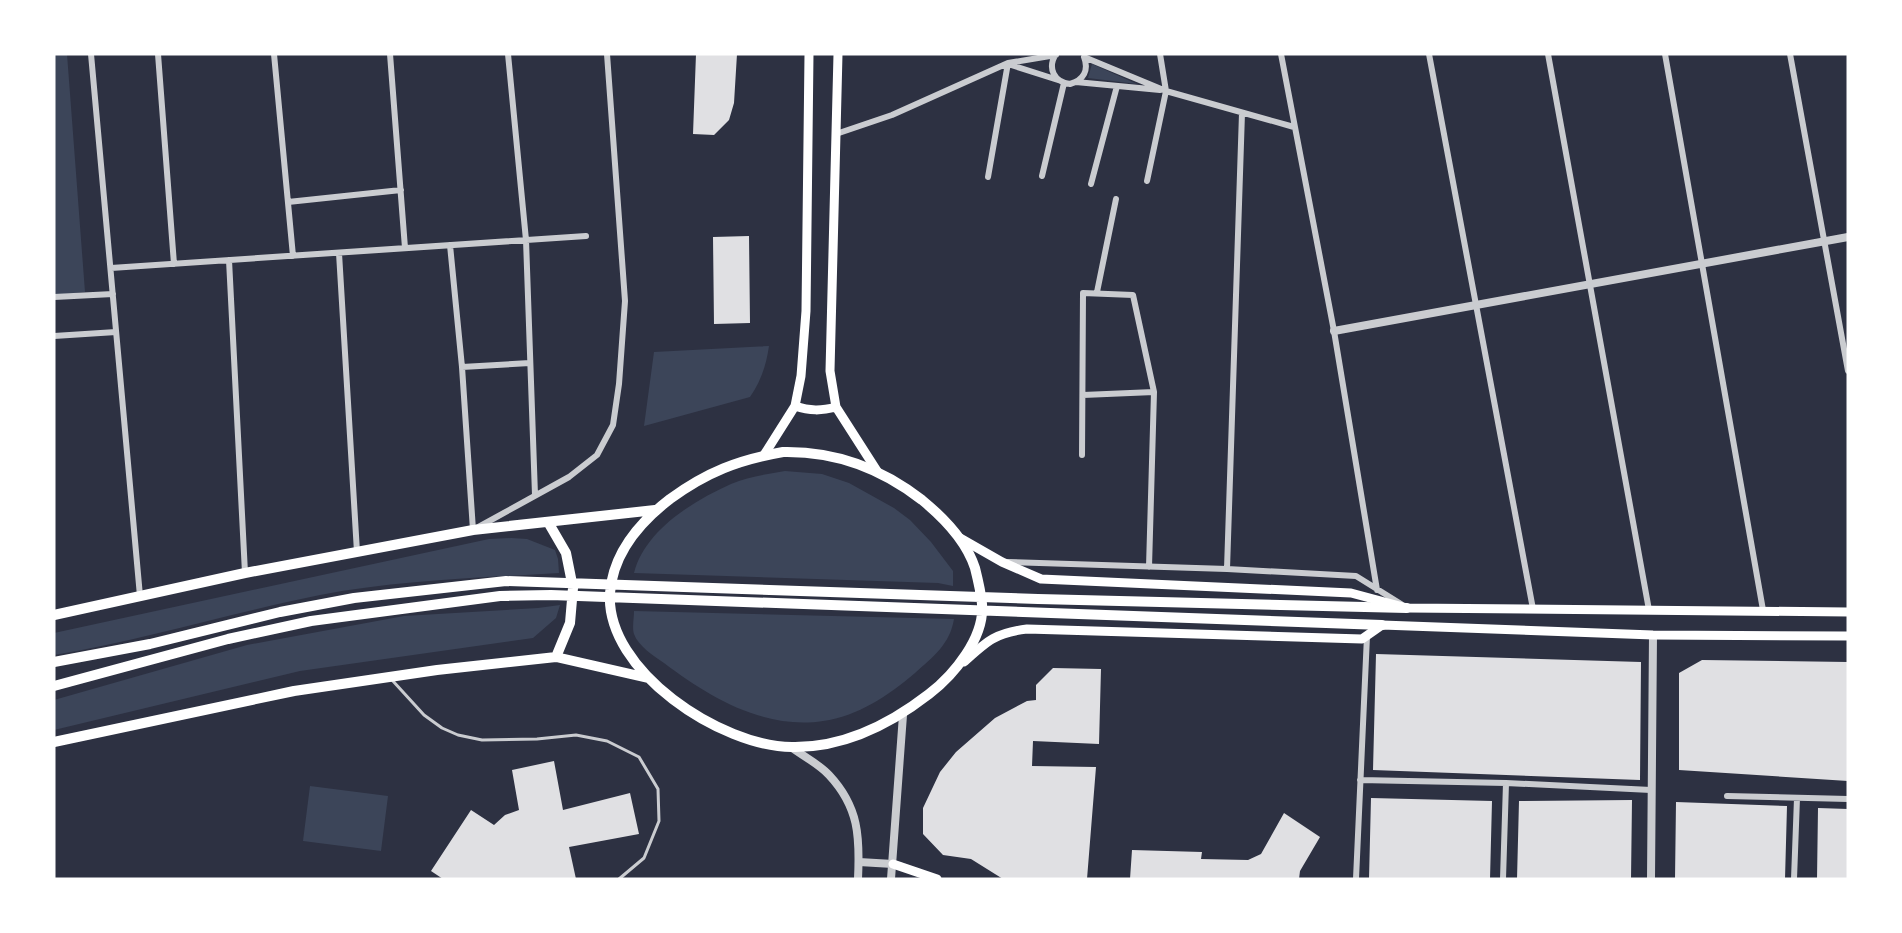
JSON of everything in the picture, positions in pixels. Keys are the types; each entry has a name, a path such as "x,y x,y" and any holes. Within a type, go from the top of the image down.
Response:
{"main road":[{"path":"764,455 795,406 801,376 806,311 809,54"},
{"path":"838,54 830,371 836,407 877,471"},
{"path":"795,406 822,411 836,407"},
{"path":"953,672 968,652 983,606 972,559 946,521 929,506 895,480 840,458 802,452 764,455 726,466 690,484 655,510 639,526 625,547 610,593 613,618 621,640 648,678 682,707 716,728 753,741 791,747 829,744 867,733 903,715 995,637 1006,632 1027,629 1362,639 1382,625"},
{"path":"54,615 245,573 472,530 655,510"},
{"path":"548,522 566,553 573,588 570,623 556,657"},
{"path":"959,538 1002,562 1041,579 1351,593 1407,608"},
{"path":"54,662 150,644 280,612 354,597 506,581 1407,608 1848,612"},
{"path":"54,686 228,639 311,621 500,596 551,595 1653,635 1848,636"},
{"path":"54,742 294,691 556,657 648,678"},
{"path":"893,864 937,879"}],"street":[{"path":"91,54 140,596"},
{"path":"158,54 174,264"},
{"path":"274,54 293,256"},
{"path":"390,54 405,248"},
{"path":"508,54 526,240 535,495"},
{"path":"450,245 462,368 472,530 569,477 597,455 613,425 619,384 625,302 606,54"},
{"path":"836,134 892,115 1008,63 1056,54"},
{"path":"1042,176 1061,82 1052,70 1056,54"},
{"path":"1147,181 1166,91 1160,54"},
{"path":"1281,54 1334,331 1377,590"},
{"path":"1429,54 1533,609"},
{"path":"1548,54 1649,610"},
{"path":"1665,54 1763,610"},
{"path":"1790,54 1848,371"},
{"path":"1083,55 1166,91 1294,127"},
{"path":"1076,82 1085,74 1086,62 1083,55"},
{"path":"1008,63 1061,82 1166,91"},
{"path":"988,177 1008,63"},
{"path":"1091,184 1117,86"},
{"path":"1227,569 1242,113"},
{"path":"288,202 401,190"},
{"path":"1097,292 1116,199"},
{"path":"111,268 586,236"},
{"path":"1334,331 1848,237"},
{"path":"339,253 357,552"},
{"path":"229,260 245,573"},
{"path":"1082,455 1083,293 1134,295 1154,392 1149,567"},
{"path":"54,297 113,294"},
{"path":"54,336 116,332"},
{"path":"462,368 530,363"},
{"path":"1083,395 1154,392"},
{"path":"1002,562 1227,569 1356,576 1407,608"},
{"path":"1651,879 1653,635"},
{"path":"1356,879 1367,636"},
{"path":"891,879 903,715"},
{"path":"791,747 828,773 850,802 858,835 858,879"},
{"path":"1360,780 1506,783 1651,790"},
{"path":"1503,879 1506,783"},
{"path":"1726,796 1848,799"},
{"path":"1794,879 1797,798"},
{"path":"859,862 893,864"}],"lane":[{"path":"388,677 424,715 442,728 458,735 482,740 537,739 576,735 607,741 639,757 658,789 658,821 644,858 620,879"}],"shaded area":[{"path":"54,54 67,54 85,292 54,295"},
{"path":"1092,64 1137,84 1088,78"},
{"path":"769,346 762,373 750,397 644,426 654,352"},
{"path":"785,471 822,474 849,483 894,508 910,520 931,542 953,571 953,586 938,583 634,573 648,543 672,519 687,508 731,484"},
{"path":"489,539 527,539 555,550 559,573 439,580 349,590 54,655 54,633"},
{"path":"560,605 556,618 533,638 300,671 54,730 54,700 247,645 404,616"},
{"path":"634,611 954,619 949,636 940,649 894,690 848,715 823,721 801,722 780,721 738,708 681,676 639,643 633,632"},
{"path":"310,786 388,796 381,851 303,841"}],"building":[{"path":"696,54 737,54 734,103 729,120 714,135 693,134"},
{"path":"749,236 750,323 714,324 713,237"},
{"path":"1376,654 1641,662 1640,780 1373,770"},
{"path":"1702,660 1848,662 1848,781 1679,770 1679,673"},
{"path":"1053,668 1101,669 1099,744 1033,741 1032,766 1096,767 1087,879 1003,879 971,859 943,855 923,834 923,808 940,772 956,752 995,718 1027,701 1036,700 1036,685"},
{"path":"554,761 563,810 630,793 639,834 569,847 576,879 443,879 431,871 471,810 494,825 505,815 519,810 512,770"},
{"path":"1371,798 1492,801 1490,879 1369,879"},
{"path":"1632,800 1631,879 1517,879 1519,801"},
{"path":"1676,802 1787,806 1785,879 1675,879"},
{"path":"1818,808 1848,809 1848,879 1817,879"},
{"path":"1284,813 1320,837 1300,871 1299,879 1130,879 1132,850 1202,852 1201,859 1248,860 1261,854"}]}
